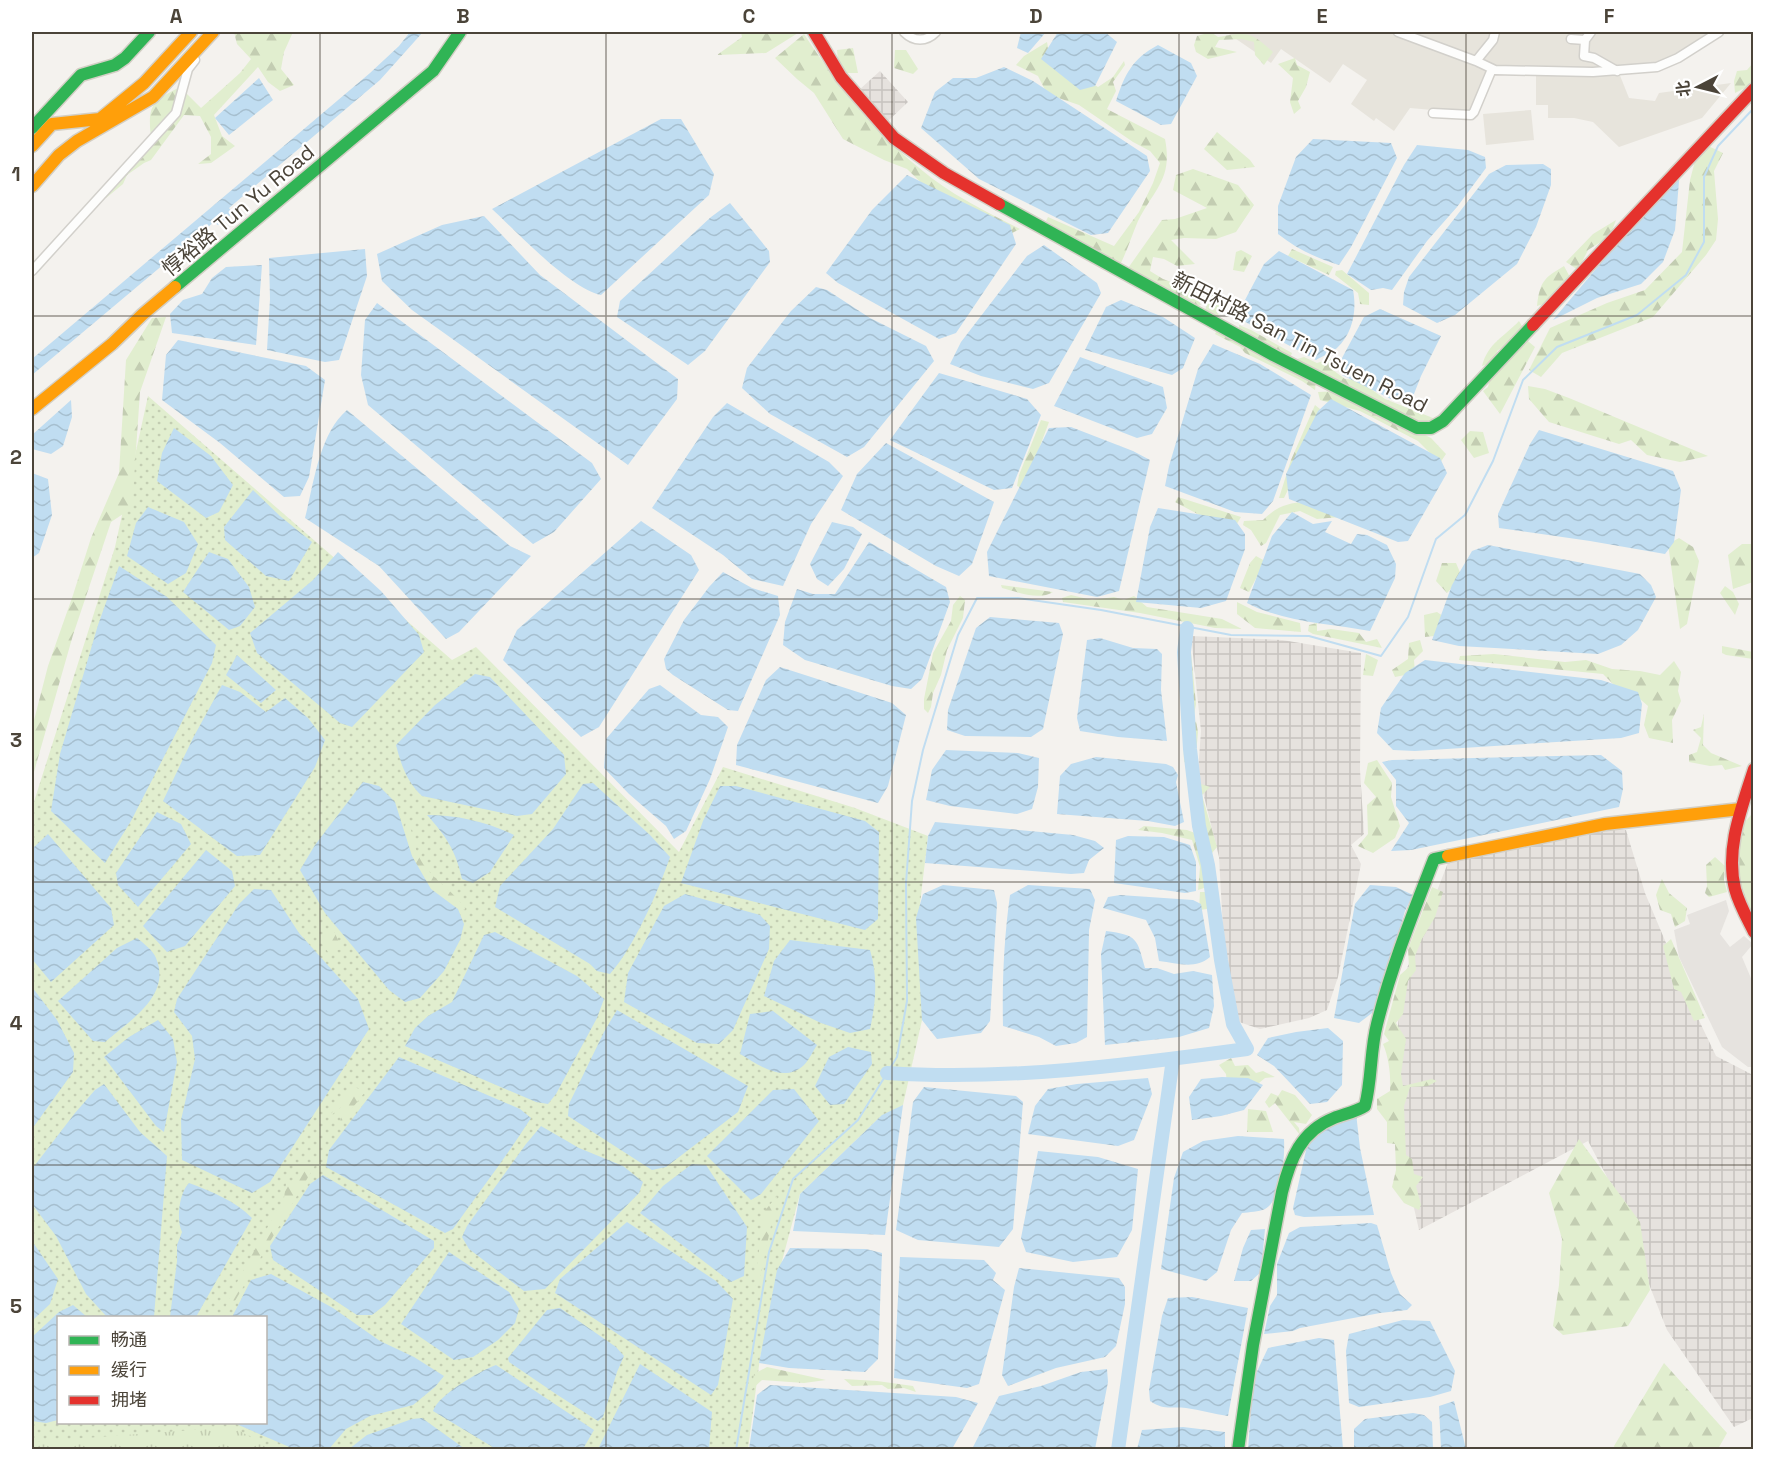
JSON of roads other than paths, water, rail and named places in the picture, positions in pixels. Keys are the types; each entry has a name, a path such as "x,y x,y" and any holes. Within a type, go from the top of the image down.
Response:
{"street":[{"path":"32,128 81,75 115,65 125,58 149,32"},
{"path":"32,146 52,124 100,119 144,83 191,32"},
{"path":"32,186 59,154 153,97 213,32"},
{"path":"32,271 176,113 190,65 222,32"},
{"name":"惇裕路 Tun Yu Road","path":"32,409 112,344 142,314 433,71 460,32"},
{"name":"新田村路 San Tin Tsuen Road","path":"814,32 841,77 894,138 944,173 1275,356 1417,428 1425,429 1433,428 1443,421 1754,89"},
{"path":"904,32 914,39 922,40 930,38 936,32"},
{"path":"1398,32 1492,69 1529,72 1646,69 1668,63 1719,32"},
{"path":"1476,61 1493,40 1495,32"},
{"path":"1591,32 1585,40 1584,56 1594,58 1617,71"},
{"path":"1571,39 1585,40"},
{"path":"1433,113 1471,115 1492,69"},
{"path":"1754,769 1734,838 1731,870 1737,900 1754,932"},
{"path":"1238,1449 1260,1309 1289,1170 1300,1143 1316,1127 1331,1118 1365,1106 1378,1024 1408,925 1434,859 1605,824 1742,809"}],"water":[{"path":"410,32 423,32 380,80 229,208 233,213 218,225 214,222 32,375 32,359 370,73 399,46"},
{"path":"1021,32 1046,32 1028,53 1017,48"},
{"path":"1058,32 1105,32 1117,42 1095,86 1080,90 1041,59"},
{"path":"1158,45 1191,63 1197,76 1171,124 1161,125 1116,101 1131,68 1149,50"},
{"path":"1004,67 1033,81 1147,156 1150,171 1108,233 1091,235 979,179 921,128 935,92 953,78 976,78"},
{"path":"259,78 273,100 229,135 215,118"},
{"path":"661,119 681,119 714,174 709,195 601,295 574,282 559,271 492,209"},
{"path":"1313,139 1391,143 1397,158 1351,247 1339,265 1307,252 1278,234 1278,206 1296,157"},
{"path":"1417,145 1468,150 1485,157 1486,168 1457,207 1427,241 1392,290 1383,288 1371,290 1347,274 1404,165"},
{"path":"1543,164 1551,169 1551,185 1536,227 1517,264 1455,315 1437,323 1403,305 1409,277 1489,174 1506,165"},
{"path":"1680,169 1675,230 1663,262 1641,284 1597,298 1553,320"},
{"path":"907,175 1010,225 1016,244 956,333 939,339 838,283 826,273 872,210"},
{"path":"730,203 769,251 770,262 705,351 688,365 617,317 620,301 711,217"},
{"path":"484,216 540,275 678,379 677,399 628,465 412,310 382,281 377,254 442,225"},
{"path":"1044,245 1097,283 1101,293 1049,383 1033,389 981,376 950,364 961,342 1027,256"},
{"path":"365,249 367,276 339,360 325,362 267,350 270,299 269,258"},
{"path":"1279,251 1353,290 1354,313 1347,335 1335,350 1316,360 1236,317 1264,264"},
{"path":"262,265 256,345 172,333 170,314 183,300 202,294 212,278 226,267"},
{"path":"816,287 827,290 870,318 926,346 934,361 864,447 847,457 770,414 742,388 747,368 791,311"},
{"path":"1121,300 1163,317 1195,338 1183,368 1172,375 1085,350 1106,307"},
{"path":"377,303 592,463 601,479 554,532 533,544 368,405 361,375 365,320"},
{"path":"1380,309 1441,336 1412,399 1395,401 1342,375 1342,358 1364,317"},
{"path":"178,340 306,366 325,380 309,477 300,496 284,497 220,443 162,400 166,355"},
{"path":"1213,344 1260,364 1311,395 1273,501 1262,514 1235,512 1165,486 1198,369"},
{"path":"1080,357 1163,387 1167,408 1152,434 1137,438 1054,406"},
{"path":"939,373 1027,399 1041,415 1012,488 994,490 890,440"},
{"path":"1331,399 1440,458 1447,473 1408,541 1398,542 1289,499 1286,474 1318,411"},
{"path":"71,400 72,417 63,446 51,454 32,449 32,435"},
{"path":"727,403 829,462 843,476 811,524 783,586 752,579 723,555 652,508 713,417"},
{"path":"347,410 510,546 531,556 459,632 446,639 379,566 305,518 324,445 330,432"},
{"path":"1071,427 1150,460 1119,591 1097,597 989,576 987,552 1049,428"},
{"path":"174,428 211,456 233,485 219,512 206,518 157,481 162,453"},
{"path":"1539,430 1673,471 1681,490 1674,542 1665,554 1499,528 1498,514 1530,444"},
{"path":"886,443 994,502 972,564 959,576 936,566 841,510 857,474"},
{"path":"32,473 48,479 52,515 39,553 32,558"},
{"path":"253,490 312,542 289,581 266,576 225,540 224,527"},
{"path":"148,507 184,522 198,544 186,573 168,584 127,556 136,523"},
{"path":"1158,508 1235,520 1245,534 1245,549 1226,601 1201,608 1136,602 1150,527"},
{"path":"1292,512 1313,524 1332,521 1325,532 1351,544 1357,534 1367,535 1387,545 1396,564 1395,578 1370,631 1291,618 1247,603 1272,536"},
{"path":"641,521 691,555 699,570 599,727 581,737 503,660 517,630"},
{"path":"832,522 853,527 862,534 844,569 828,586 817,579 810,564"},
{"path":"869,542 946,587 950,602 922,679 911,689 892,686 805,660 783,645 785,622 797,589 813,594 835,594"},
{"path":"1488,545 1640,574 1651,585 1656,597 1638,630 1621,645 1598,654 1459,646 1432,640 1452,585 1472,551"},
{"path":"209,552 228,559 249,587 255,607 240,626 229,630 183,592"},
{"path":"338,552 381,591 419,635 424,652 352,727 340,723 257,653 250,633 313,580"},
{"path":"119,566 167,597 216,645 212,663 131,821 105,863 51,811 60,754 98,625"},
{"path":"723,572 752,588 778,596 780,615 738,711 728,710 673,675 666,669 664,659 684,620"},
{"path":"990,617 1059,623 1063,634 1043,729 1031,737 965,736 947,730 948,710 976,628"},
{"path":"1100,638 1133,648 1157,649 1162,654 1161,690 1167,741 1080,731 1077,718 1087,640"},
{"path":"237,655 276,690 261,703 226,675"},
{"path":"1425,660 1601,680 1638,692 1642,704 1639,733 1621,738 1415,751 1393,750 1377,733 1381,708 1405,673"},
{"path":"780,667 892,703 906,715 888,786 878,803 736,765 737,745 766,680"},
{"path":"475,674 490,677 564,755 566,774 532,814 517,816 422,796 408,779 402,766 396,745 435,705"},
{"path":"222,685 240,692 266,712 285,698 308,718 325,740 315,767 260,855 237,856 163,801 193,738"},
{"path":"660,685 701,715 718,717 728,727 710,779 686,831 674,839 666,826 629,794 604,768 606,739 649,689"},
{"path":"946,750 1018,753 1039,758 1038,787 1032,809 1017,814 950,806 926,800 932,770"},
{"path":"1601,755 1622,771 1623,789 1619,807 1411,850 1391,851 1409,823 1396,806 1396,780 1382,762"},
{"path":"1096,757 1166,764 1173,767 1178,775 1176,782 1184,822 1175,826 1148,821 1057,814 1060,776 1071,764"},
{"path":"363,782 379,786 395,802 412,856 431,889 458,909 464,924 460,940 444,971 420,998 405,1002 389,990 325,913 300,870 315,845"},
{"path":"593,783 650,835 670,857 644,918 628,949 610,974 597,971 590,964 495,907 500,886 553,829 583,784"},
{"path":"720,786 736,786 865,821 879,832 878,919 865,930 681,883 703,821"},
{"path":"157,812 181,824 191,844 138,907 118,885 116,873"},
{"path":"427,815 472,820 514,835 490,872 473,883 462,879 457,860 449,844"},
{"path":"935,822 1073,835 1095,841 1104,848 1089,860 1084,873 1071,874 925,863 928,836"},
{"path":"48,834 111,908 114,925 51,982 32,959 32,849"},
{"path":"1128,836 1164,837 1190,845 1196,862 1196,891 1185,893 1114,883 1116,840"},
{"path":"206,850 232,871 235,886 185,946 167,952 143,926"},
{"path":"943,885 994,890 997,903 990,1021 981,1033 937,1039 922,1020 916,918 923,894"},
{"path":"1028,885 1090,889 1095,900 1089,930 1087,1037 1076,1043 1056,1046 1039,1037 1003,1026 1004,960 1010,895"},
{"path":"1370,885 1396,887 1413,895 1405,911 1376,1010 1359,1023 1334,1018 1355,904"},
{"path":"254,889 271,890 299,933 358,999 369,1029 270,1182 252,1193 182,1160 181,1120 195,1059 192,1036 174,1012 177,999 239,904"},
{"path":"685,894 760,915 770,926 769,949 733,1030 719,1044 697,1043 624,1002 628,973 664,906"},
{"path":"1120,895 1193,900 1201,904 1210,957 1192,965 1159,961 1155,938 1146,920 1103,908 1108,897"},
{"path":"1106,931 1124,934 1134,940 1138,945 1145,968 1157,968 1174,974 1193,971 1212,975 1214,1006 1209,1028 1179,1037 1105,1045 1101,954"},
{"path":"495,932 577,976 604,999 597,1018 556,1094 548,1104 536,1102 405,1046 415,1028 428,1016 452,1002 484,935"},
{"path":"137,938 150,949 156,958 159,972 158,984 153,996 136,1016 105,1042 93,1041 58,1001 117,948"},
{"path":"790,940 870,950 875,990 870,1029 850,1033 821,1023 764,996 774,961"},
{"path":"32,987 57,1020 74,1053 73,1072 32,1129"},
{"path":"617,1010 748,1086 738,1112 666,1167 652,1170 568,1116 569,1104"},
{"path":"773,1011 817,1045 804,1065 788,1073 772,1071 740,1054 750,1014"},
{"path":"158,1020 173,1039 177,1062 164,1132 156,1126 104,1057 129,1037"},
{"path":"1328,1028 1343,1041 1342,1085 1327,1102 1310,1104 1274,1066 1257,1055 1268,1038"},
{"path":"848,1047 871,1052 872,1064 844,1104 830,1105 815,1086 829,1057"},
{"path":"399,1057 520,1109 531,1118 453,1229 445,1233 326,1167 329,1150"},
{"path":"1148,1078 1152,1094 1134,1140 1118,1146 1028,1134 1035,1106 1048,1089"},
{"path":"1248,1078 1263,1085 1244,1110 1192,1120 1189,1097 1201,1079"},
{"path":"104,1084 140,1132 167,1156 154,1316 106,1316 86,1294 56,1236 32,1204 32,1169 95,1090"},
{"path":"924,1087 1016,1096 1023,1102 1013,1229 999,1247 918,1240 896,1230 913,1102"},
{"path":"794,1089 819,1121 761,1194 751,1200 707,1156 773,1090"},
{"path":"903,1105 885,1235 793,1231 800,1194 882,1115"},
{"path":"1336,1113 1356,1113 1360,1148 1374,1215 1304,1217 1295,1215 1293,1208 1309,1137"},
{"path":"541,1126 579,1148 623,1166 643,1182 639,1193 545,1289 524,1291 469,1249 462,1237 467,1226"},
{"path":"1238,1136 1284,1139 1283,1166 1279,1187 1271,1204 1265,1209 1242,1213 1231,1230 1217,1272 1206,1281 1161,1269 1174,1178 1183,1152 1203,1141"},
{"path":"1038,1151 1098,1157 1138,1169 1132,1230 1117,1257 1073,1262 1026,1252 1021,1238"},
{"path":"692,1164 706,1165 747,1227 744,1276 731,1282 640,1213 663,1186"},
{"path":"323,1175 434,1241 434,1248 385,1305 372,1315 357,1315 273,1260 270,1246 310,1184"},
{"path":"189,1183 214,1193 231,1202 252,1218 197,1316 170,1316 177,1245 182,1232 179,1221 180,1207"},
{"path":"627,1222 716,1281 733,1299 718,1385 711,1395 555,1293 560,1279"},
{"path":"1371,1223 1377,1225 1391,1273 1400,1294 1412,1305 1407,1310 1380,1313 1293,1331 1264,1334 1270,1306 1277,1295 1277,1264 1289,1233 1300,1227"},
{"path":"1265,1229 1261,1272 1251,1281 1234,1281 1243,1248 1251,1230"},
{"path":"32,1241 58,1279 50,1304 32,1321"},
{"path":"790,1248 866,1249 882,1253 878,1359 865,1372 789,1368 759,1363 777,1270"},
{"path":"449,1252 509,1292 519,1309 515,1323 498,1340 473,1357 454,1360 401,1324"},
{"path":"900,1257 984,1260 996,1273 993,1280 1005,1290 979,1384 967,1388 894,1378"},
{"path":"1019,1268 1119,1278 1125,1287 1125,1304 1116,1346 1105,1357 1056,1368 1008,1386 1002,1375 1014,1287"},
{"path":"271,1274 333,1308 380,1341 414,1357 444,1376 435,1387 413,1405 370,1416 346,1429 329,1449 294,1449 236,1424 267,1424 267,1316 233,1316 251,1280"},
{"path":"1192,1297 1248,1308 1228,1416 1186,1408 1164,1407 1150,1401 1149,1390 1162,1316 1168,1298"},
{"path":"73,1305 86,1316 57,1316 57,1420 46,1423 32,1421 32,1337 59,1312"},
{"path":"560,1308 616,1347 624,1356 603,1417 598,1421 509,1362 508,1358 547,1310"},
{"path":"1403,1320 1430,1321 1455,1371 1451,1391 1430,1397 1359,1407 1349,1403 1346,1351 1349,1334"},
{"path":"1319,1338 1334,1340 1343,1449 1248,1450 1253,1380 1268,1348"},
{"path":"640,1364 712,1412 709,1449 598,1449"},
{"path":"496,1365 594,1430 583,1449 496,1449 433,1411 451,1391 480,1372"},
{"path":"1107,1369 1108,1382 1095,1449 972,1449 999,1396 1041,1386 1081,1372"},
{"path":"770,1385 956,1397 978,1403 952,1449 749,1449 757,1395"},
{"path":"1454,1401 1466,1449 1441,1449 1439,1406"},
{"path":"1413,1413 1424,1415 1432,1422 1433,1449 1354,1449 1354,1429 1365,1419"},
{"path":"422,1418 465,1449 349,1449 367,1435 412,1419"},
{"path":"1183,1427 1225,1432 1225,1449 1137,1449 1142,1430"}],"waterway":[{"path":"736,1450 769,1252 793,1179 858,1120 897,1057 907,1001 906,883 912,801 923,750 958,635 977,598 1018,598 1101,610 1231,635 1309,636 1381,656 1408,617 1436,539 1465,515 1493,461 1523,380 1557,347 1637,315 1686,275 1704,242 1704,177 1718,146 1754,108"},
{"path":"887,1073 932,1075 1023,1073 1113,1066 1247,1049 1233,1024 1221,960 1208,865 1199,826 1190,749 1184,652 1187,628"},
{"path":"1118,1450 1173,1059"}]}
